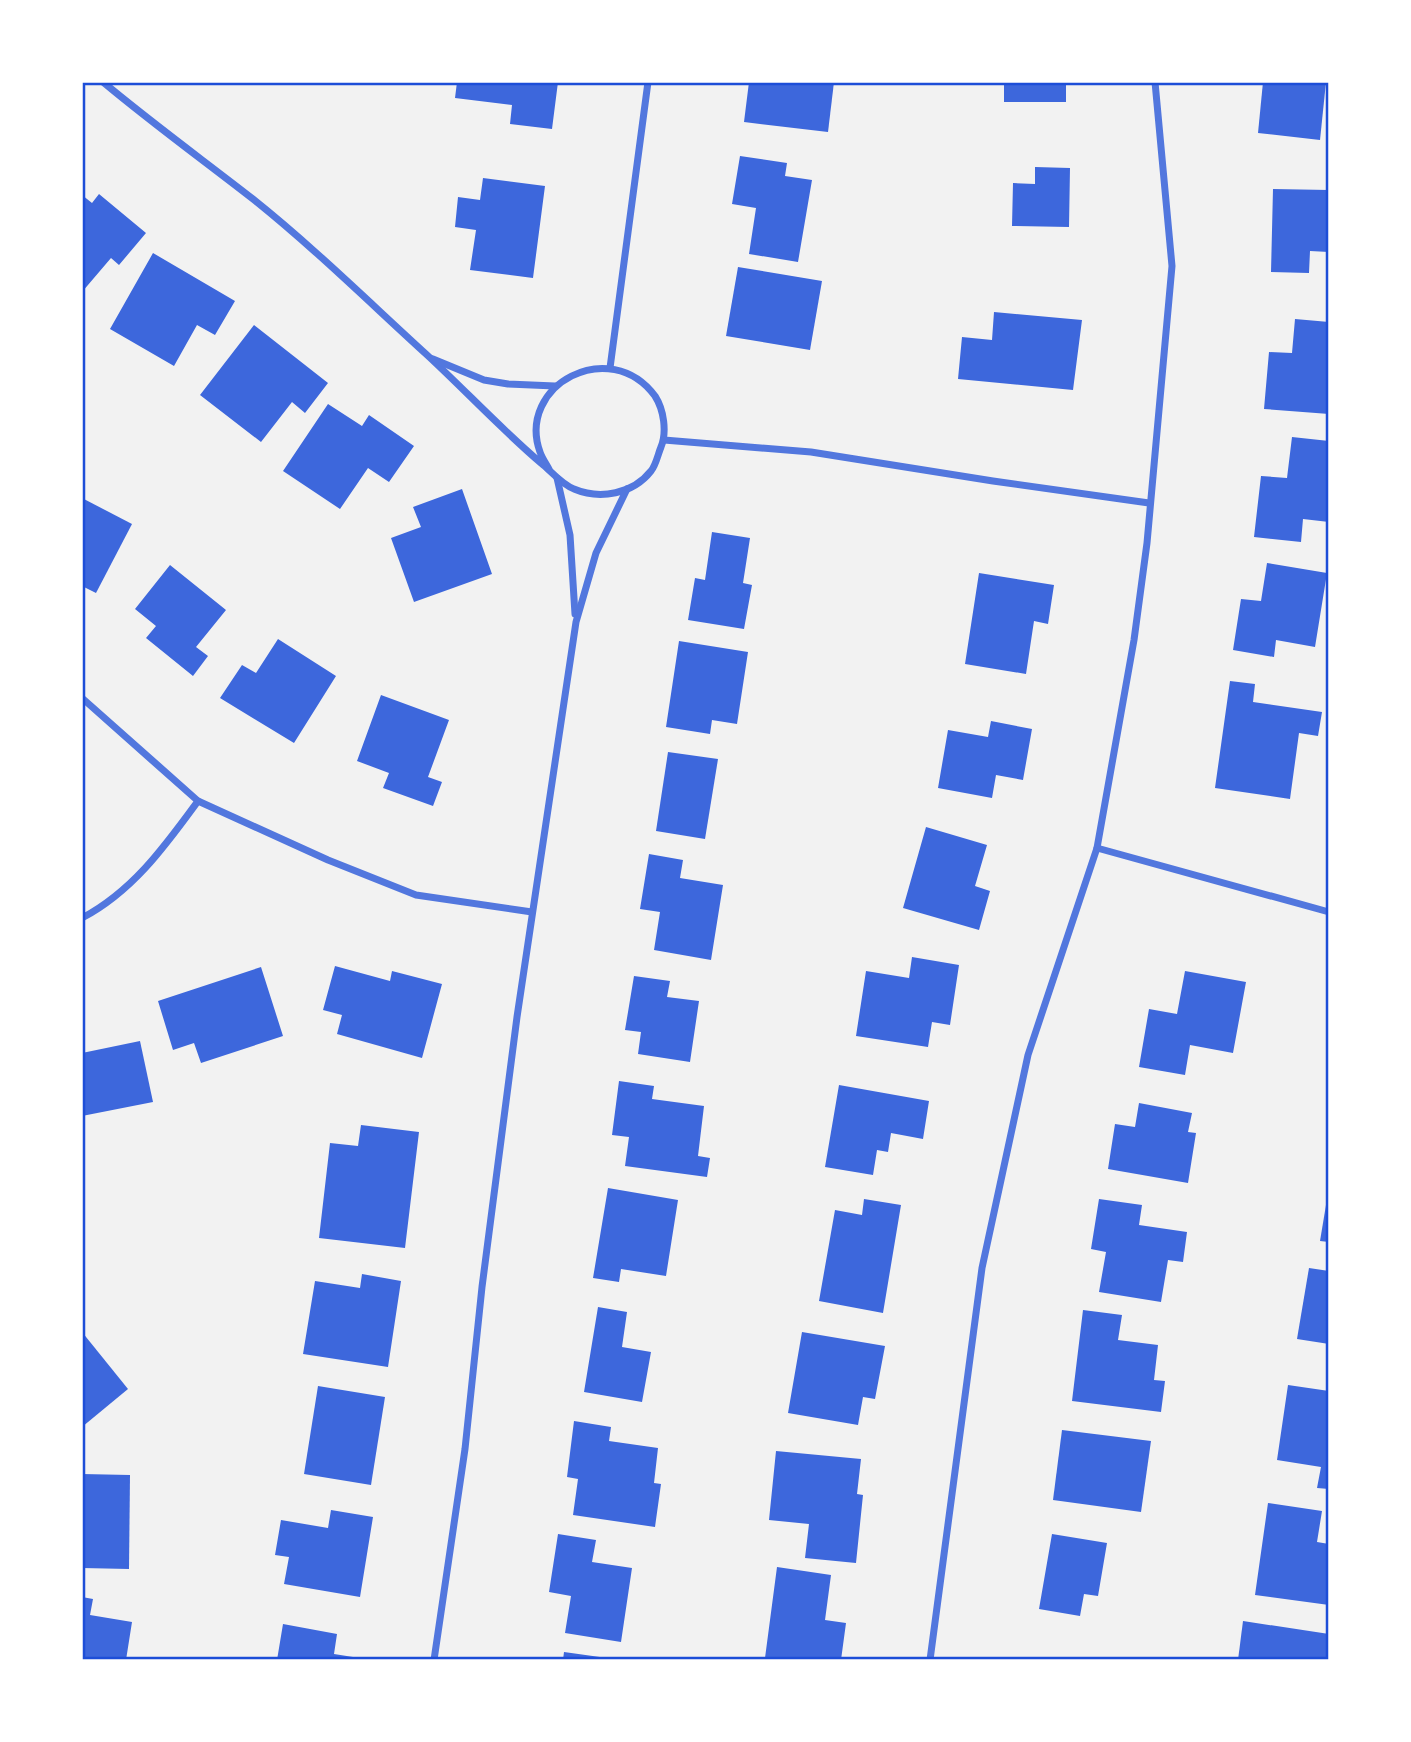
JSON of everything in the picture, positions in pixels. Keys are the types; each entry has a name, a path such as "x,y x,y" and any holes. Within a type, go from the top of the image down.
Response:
{"street":[{"path":"103,82 255,200 429,357 503,431 553,473 572,489 595,495 621,492 638,483 652,470 664,440 663,416 656,397 636,377 610,368 577,371 555,386 539,412 537,437 540,453 553,473 570,535 576,622"},
{"path":"610,368 649,82"},
{"path":"930,1660 982,1268 1028,1055 1097,848 1134,640 1172,266 1155,82"},
{"path":"429,357 484,380 555,386"},
{"path":"664,440 811,453 1149,503"},
{"path":"434,1660 465,1449 482,1287 532,912 576,622 596,553 627,489"},
{"path":"82,698 198,801 328,860 416,895 532,912"},
{"path":"82,918 103,906 150,865 198,801"},
{"path":"1097,848 1329,912"}],"building":[{"path":"457,82 558,82 552,129 510,124 512,105 455,98"},
{"path":"749,82 834,82 828,132 744,122"},
{"path":"1004,82 1066,82 1066,102 1004,102"},
{"path":"1263,82 1326,82 1320,140 1258,133"},
{"path":"740,156 787,163 785,176 812,180 798,262 749,254 756,208 732,204"},
{"path":"1035,167 1070,168 1069,227 1012,226 1013,183 1035,184"},
{"path":"483,178 545,186 533,278 470,270 476,230 455,227 458,197 480,200"},
{"path":"1273,189 1329,190 1329,252 1310,251 1309,273 1271,272"},
{"path":"99,194 146,233 119,265 111,258 82,292 82,195 92,203"},
{"path":"153,253 235,301 215,335 197,325 174,366 110,329"},
{"path":"738,267 822,281 810,350 726,336"},
{"path":"994,312 1082,320 1073,390 958,379 962,337 992,340"},
{"path":"1295,319 1329,322 1329,414 1264,409 1269,352 1292,353"},
{"path":"254,325 328,383 305,413 292,402 261,442 200,395"},
{"path":"328,404 362,426 369,415 414,446 389,482 368,468 340,509 283,471"},
{"path":"1292,437 1329,441 1329,522 1303,519 1301,542 1254,537 1261,476 1287,478"},
{"path":"462,489 492,574 414,602 391,538 421,527 413,507"},
{"path":"82,498 132,524 96,593 82,586"},
{"path":"712,532 750,538 743,583 752,585 744,629 688,620 695,578 705,580"},
{"path":"1267,563 1327,573 1315,647 1276,640 1274,657 1233,650 1241,599 1261,601"},
{"path":"170,565 226,610 196,647 208,656 193,676 146,638 156,626 135,609"},
{"path":"979,573 1054,585 1048,624 1034,621 1026,674 965,664"},
{"path":"278,639 336,676 294,743 220,698 242,665 256,673"},
{"path":"679,641 748,652 737,724 712,720 710,734 666,727"},
{"path":"1230,681 1255,684 1253,702 1322,712 1318,736 1299,733 1290,799 1215,788"},
{"path":"381,695 449,720 428,777 442,782 433,806 383,788 389,773 357,761"},
{"path":"991,721 1032,729 1023,780 996,775 992,798 938,788 948,730 988,737"},
{"path":"668,752 718,759 705,839 656,831"},
{"path":"926,827 987,845 975,886 990,891 979,930 903,908"},
{"path":"649,854 683,860 680,878 723,885 711,960 654,950 660,912 640,909"},
{"path":"912,957 959,965 950,1025 932,1022 928,1047 856,1036 866,971 909,978"},
{"path":"335,966 390,981 392,971 442,984 422,1058 337,1034 342,1015 323,1010"},
{"path":"261,967 283,1036 201,1063 194,1043 173,1050 158,1001"},
{"path":"1185,971 1246,982 1233,1053 1190,1045 1185,1075 1139,1067 1149,1009 1177,1014"},
{"path":"634,976 670,981 667,997 699,1001 690,1062 638,1054 641,1032 625,1030"},
{"path":"140,1041 153,1102 82,1116 82,1053"},
{"path":"619,1081 654,1086 652,1099 704,1106 698,1156 710,1158 707,1177 625,1166 629,1137 612,1135"},
{"path":"839,1085 929,1101 923,1139 891,1133 888,1152 877,1150 873,1175 825,1167"},
{"path":"1139,1103 1192,1113 1188,1132 1196,1133 1188,1183 1108,1169 1115,1124 1135,1127"},
{"path":"361,1125 419,1132 405,1248 319,1238 330,1143 358,1146"},
{"path":"608,1188 678,1200 666,1276 621,1269 619,1282 593,1278"},
{"path":"864,1199 901,1205 883,1313 819,1301 835,1210 862,1215"},
{"path":"1099,1199 1142,1205 1139,1225 1187,1232 1183,1262 1168,1260 1161,1302 1099,1292 1106,1252 1091,1249"},
{"path":"1327,1199 1329,1200 1329,1242 1320,1241"},
{"path":"1309,1268 1329,1271 1329,1344 1297,1339"},
{"path":"362,1274 401,1281 388,1367 303,1354 315,1281 360,1288"},
{"path":"598,1307 627,1312 622,1347 651,1352 642,1402 584,1392"},
{"path":"1083,1310 1122,1315 1118,1340 1158,1345 1154,1380 1165,1381 1161,1412 1072,1401"},
{"path":"82,1332 128,1389 82,1427"},
{"path":"802,1332 885,1346 875,1399 863,1397 858,1425 788,1413"},
{"path":"1288,1385 1329,1391 1329,1489 1317,1488 1321,1467 1277,1460"},
{"path":"318,1386 385,1397 371,1485 304,1474"},
{"path":"574,1421 611,1427 609,1441 658,1448 654,1483 661,1484 655,1527 573,1515 578,1479 567,1477"},
{"path":"1062,1430 1151,1441 1141,1512 1053,1500"},
{"path":"776,1451 861,1459 857,1494 863,1495 856,1563 805,1558 809,1524 769,1520"},
{"path":"82,1474 130,1475 129,1569 82,1568"},
{"path":"1268,1503 1322,1511 1317,1542 1329,1544 1329,1605 1255,1595"},
{"path":"331,1510 373,1517 360,1597 284,1584 289,1557 275,1555 281,1520 328,1528"},
{"path":"558,1534 596,1540 592,1562 632,1568 621,1642 565,1633 571,1596 549,1592"},
{"path":"1052,1534 1107,1543 1098,1596 1084,1594 1080,1616 1039,1609"},
{"path":"777,1567 831,1575 825,1620 846,1623 841,1660 765,1658"},
{"path":"82,1597 93,1599 90,1615 132,1622 126,1660 82,1660"},
{"path":"1243,1621 1329,1634 1327,1660 1238,1660"},
{"path":"283,1624 337,1634 334,1654 353,1657 353,1660 277,1660"},
{"path":"564,1652 607,1658 563,1660"}]}
